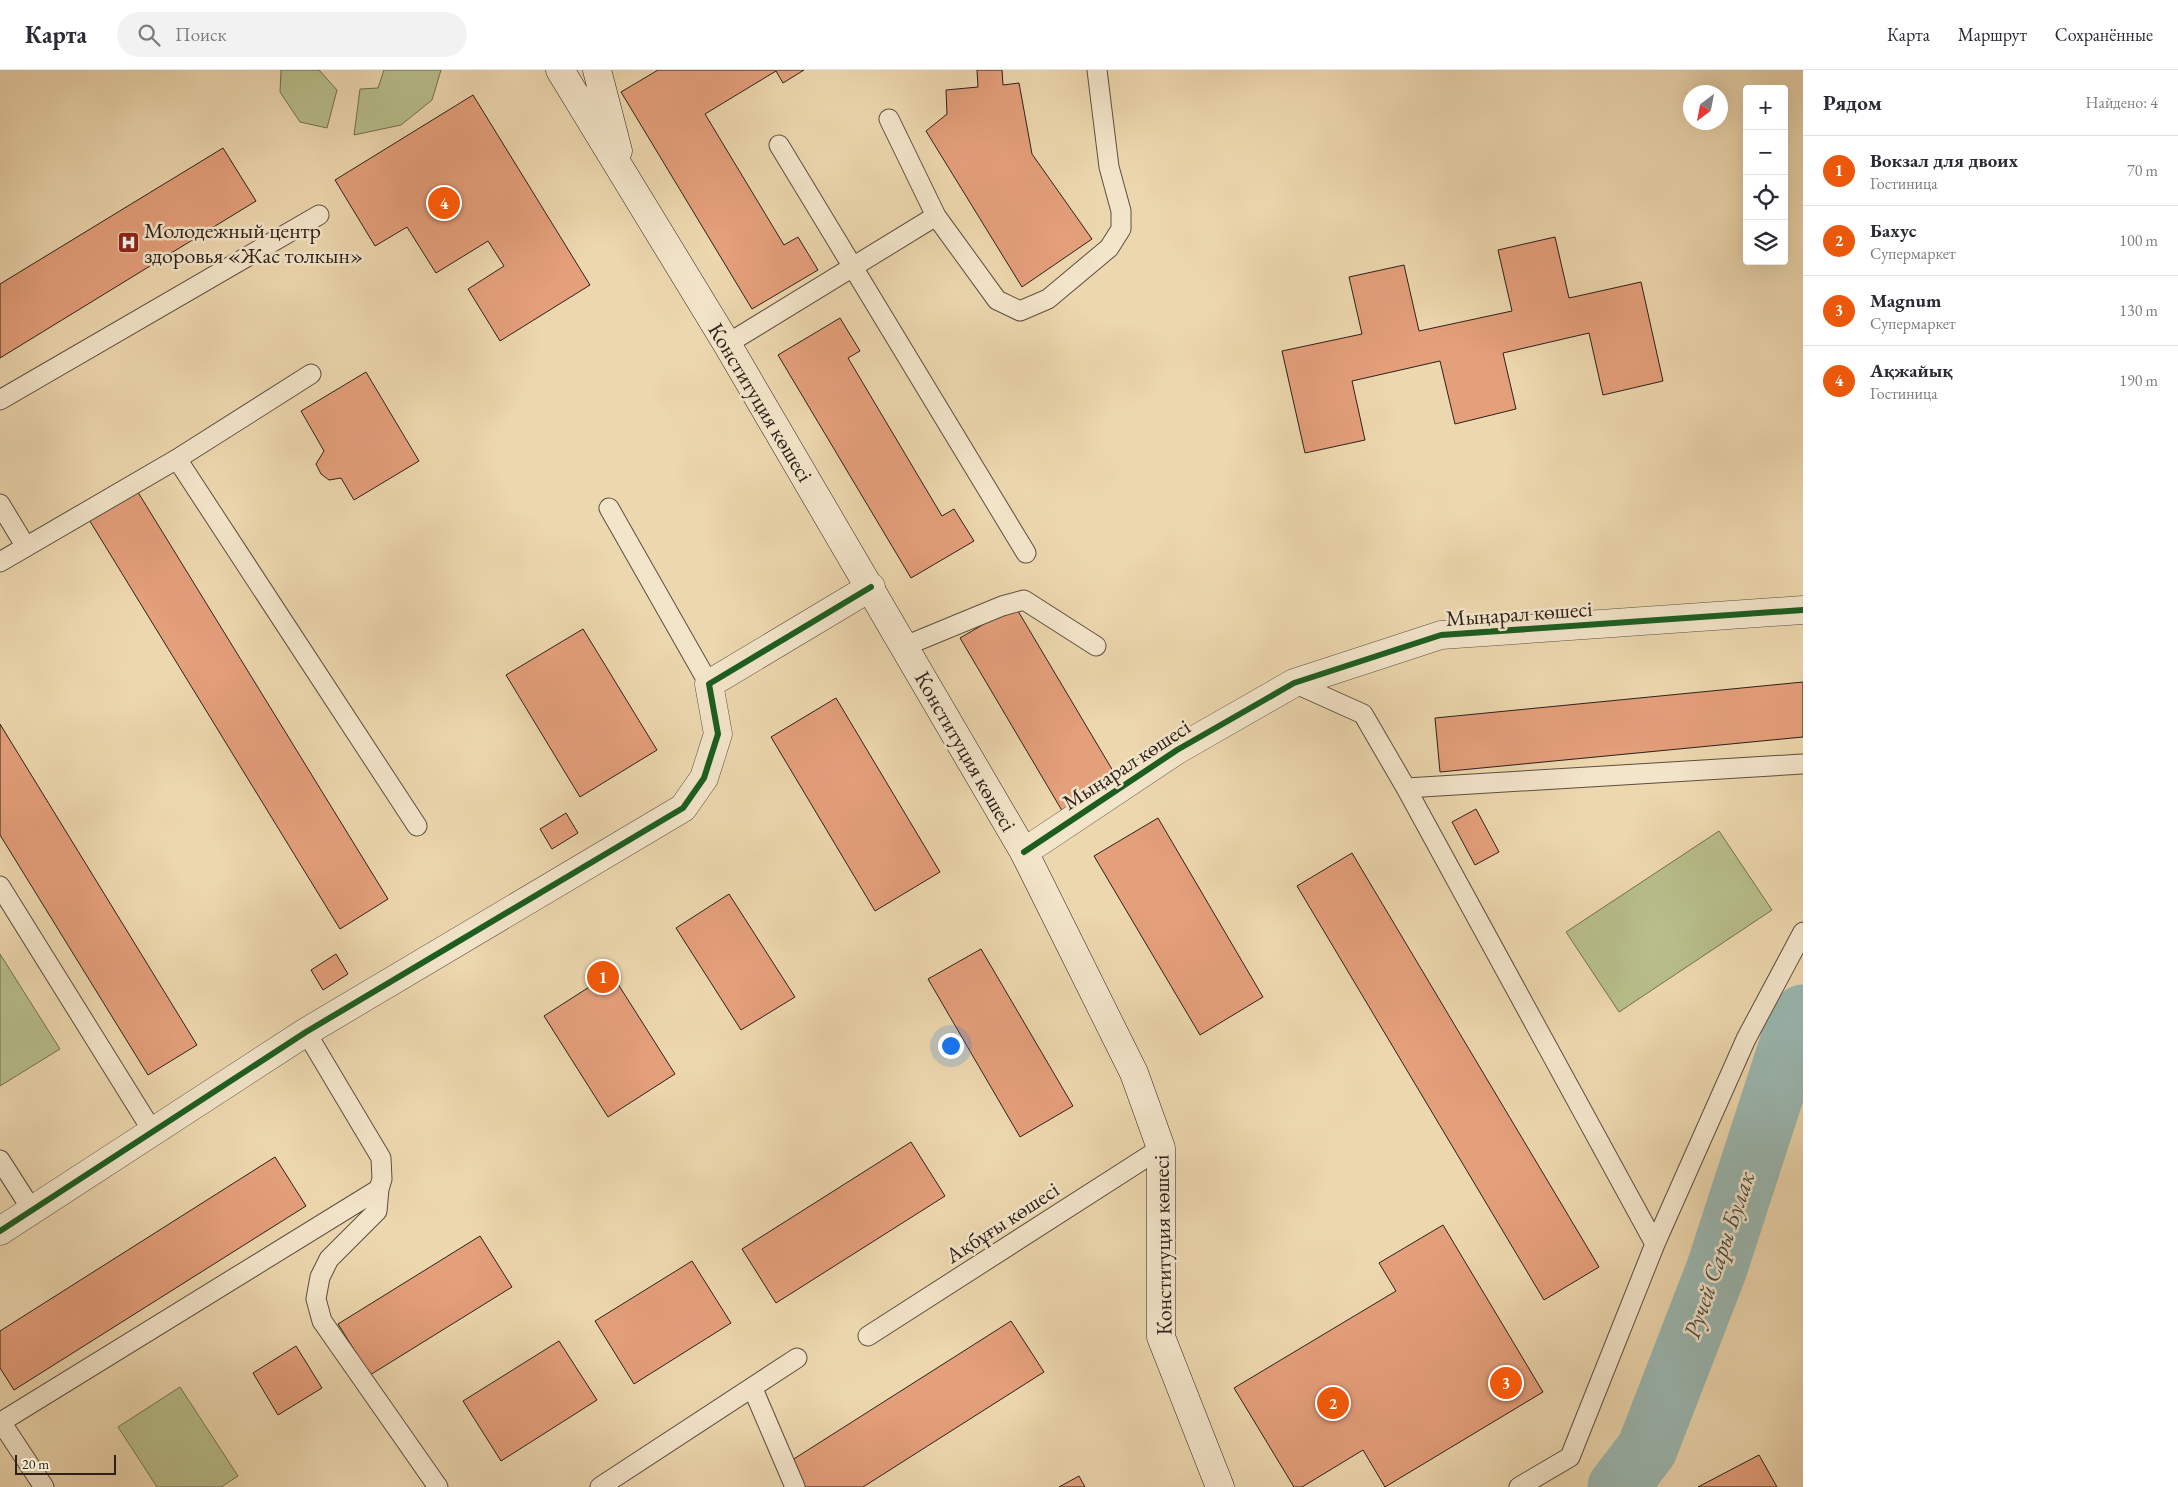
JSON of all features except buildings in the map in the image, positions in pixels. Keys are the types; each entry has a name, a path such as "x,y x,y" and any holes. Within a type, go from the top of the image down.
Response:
{"street":[{"path":"538,70 590,121"},
{"name":"Конституция көшесі","path":"560,70 727,344 871,587 1024,852 1134,1073 1161,1148 1161,1337 1220,1487"},
{"path":"597,70 625,177"},
{"path":"0,1231 306,1032 682,808 704,778 718,734 709,684 871,587"},
{"name":"Мыңарал көшесі","path":"1024,852 1177,750 1294,683 1441,635 1803,610"}],"lane":[{"path":"889,119 936,216 997,300 1006,306 1020,311 1048,299 1109,248 1120,230 1121,211 1109,167 1097,70"},
{"path":"779,145 1026,554"},
{"path":"0,400 318,215"},
{"path":"727,344 936,216"},
{"path":"0,562 177,459 311,374"},
{"path":"177,459 418,826"},
{"path":"0,504 26,547"},
{"path":"609,508 709,684"},
{"path":"905,646 1002,606 1024,600 1096,646"},
{"path":"1294,683 1363,714 1406,788 1655,1244"},
{"path":"1406,788 1803,764"},
{"path":"0,886 153,1132"},
{"path":"1518,1487 1570,1457 1655,1244 1746,1039 1803,932"},
{"path":"306,1032 381,1158 382,1179 377,1211 329,1259 320,1277 316,1299 322,1321 438,1487"},
{"name":"Ақбұғы көшесі","path":"868,1336 1161,1148"},
{"path":"0,1160 32,1210"},
{"path":"44,1487 0,1422 379,1189"},
{"path":"600,1487 797,1358"},
{"path":"752,1388 795,1487"}],"green space":[{"path":"281,70 319,70 337,90 327,128 300,122 280,92"},
{"path":"384,70 441,70 432,100 401,125 354,135 360,89 378,88"},
{"path":"1719,831 1772,910 1619,1012 1566,932"},
{"path":"0,954 60,1049 0,1086"},
{"path":"180,1387 238,1476 221,1487 157,1487 118,1427"}],"waterway":[{"name":"Ручей Сары Булак","path":"1618,1487 1647,1449 1717,1268 1795,1028 1803,1015"}],"cycle path":[{"path":"0,1231 306,1032 683,808 704,778 718,734 709,684 871,587"},
{"path":"1024,852 1177,750 1294,683 1441,635 1803,610"}],"place":[{"name":"Ақжайық","path":"444,203"},
{"name":"Молодежный центр здоровья «Жас толкын»","path":"128,243"},
{"name":"Вокзал для двоих","path":"603,977"},
{"name":"Magnum","path":"1506,1383"},
{"name":"Бахус","path":"1333,1403"}]}
